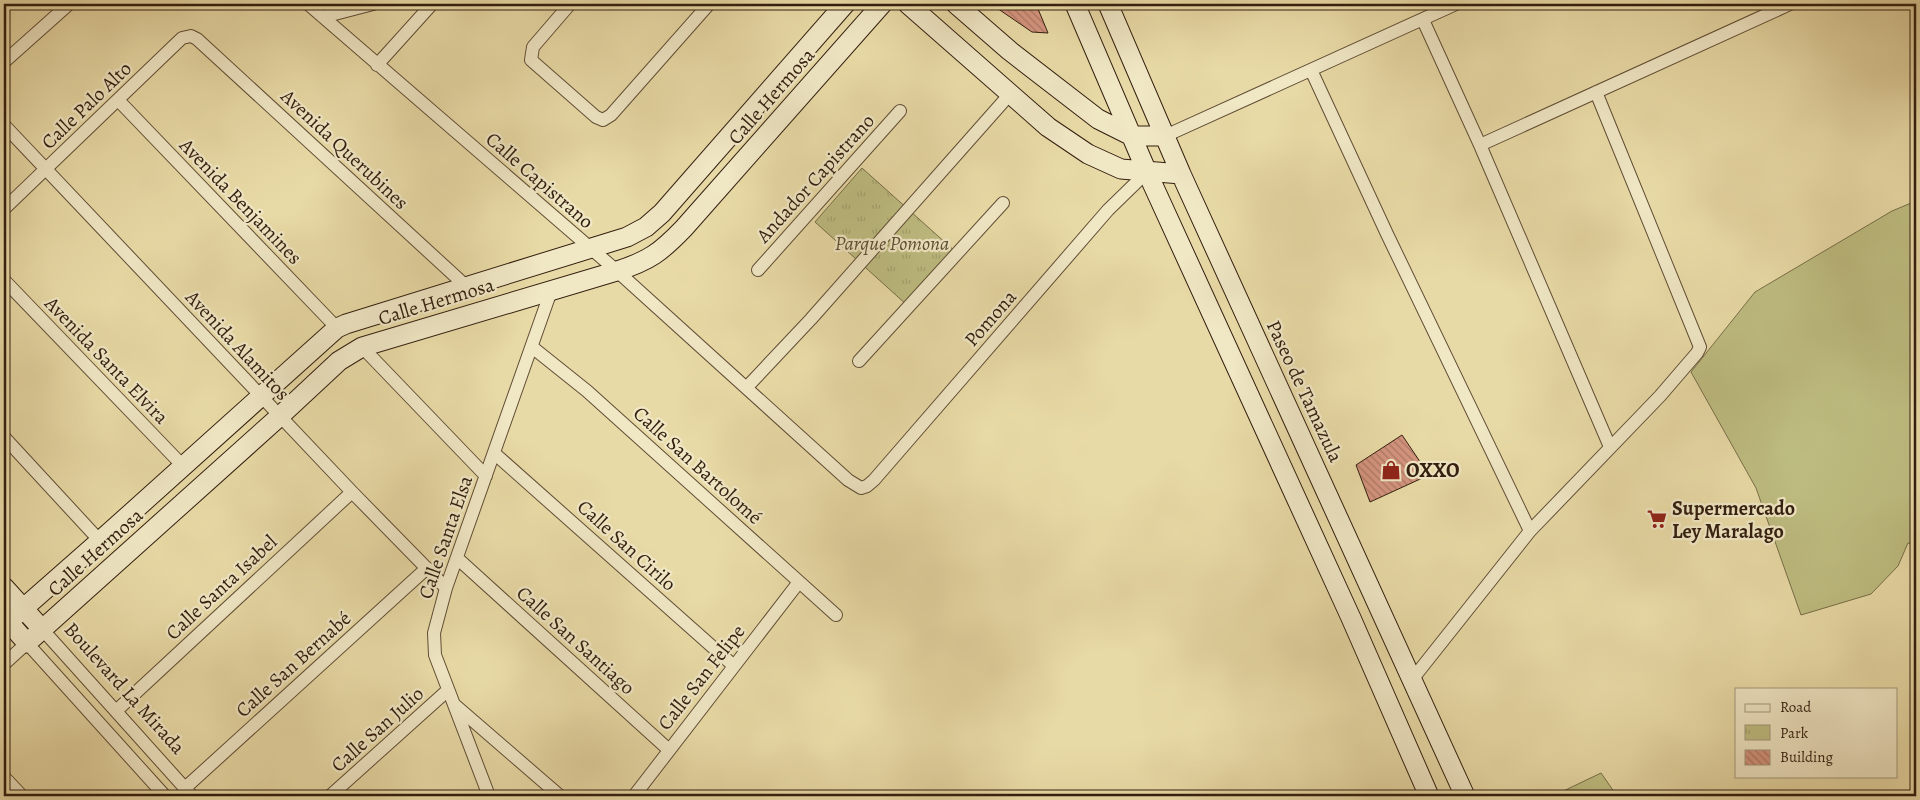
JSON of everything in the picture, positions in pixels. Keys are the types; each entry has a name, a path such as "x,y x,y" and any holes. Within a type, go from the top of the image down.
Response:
{"street":[{"path":"4,62 69,4"},
{"name":"Calle Capistrano","path":"308,4 617,272 747,387 848,480 861,488"},
{"path":"323,17 372,4"},
{"path":"377,65 432,4"},
{"path":"570,4 533,47 531,60 599,119 603,120 611,116 709,4"},
{"name":"Calle Hermosa","path":"5,621 23,608 100,541 337,328 627,236 646,227 662,213 845,4"},
{"name":"Calle Hermosa","path":"4,664 280,416 339,360 362,347 617,272 640,264 663,250 882,4"},
{"path":"908,4 1048,127 1088,154 1121,169 1181,174"},
{"path":"1075,4 1147,172 1351,618 1430,796"},
{"name":"Paseo de Tamazula","path":"1108,4 1181,174 1465,796"},
{"path":"966,6 1010,51 1098,119 1132,136 1165,136 1456,4"},
{"path":"1480,145 1790,4"},
{"path":"1422,20 1480,145 1610,447"},
{"name":"Calle Palo Alto","path":"4,209 182,38 191,36 197,39"},
{"name":"Avenida Querubines","path":"197,39 467,287"},
{"path":"1311,70 1387,234 1530,531"},
{"path":"1411,681 1530,531 1660,396 1700,347 1596,92"},
{"path":"747,387 811,319 1010,94"},
{"name":"Avenida Benjamines","path":"118,101 337,328"},
{"name":"Andador Capistrano","path":"758,270 900,111"},
{"name":"Avenida Alamitos","path":"4,125 352,492 446,588"},
{"name":"Pomona","path":"861,488 874,480 1108,210 1147,172"},
{"path":"859,361 1004,203"},
{"name":"Avenida Santa Elvira","path":"4,280 183,466"},
{"name":"Calle Santa Elsa","path":"489,796 436,655 433,644 434,633 446,588 551,291"},
{"path":"362,347 486,476"},
{"name":"Calle San Bartolomé","path":"532,347 587,391 836,615"},
{"path":"4,437 100,541"},
{"name":"Calle San Cirilo","path":"494,453 734,666"},
{"name":"Calle Santa Isabel","path":"116,711 352,492"},
{"name":"Calle San Santiago","path":"457,558 669,750"},
{"name":"Calle San Bernabé","path":"189,792 427,568"},
{"name":"Calle San Felipe","path":"634,796 799,582"},
{"name":"Boulevard La Mirada","path":"4,587 189,792"},
{"path":"1351,618 1377,604"},
{"path":"5,621 165,796"},
{"name":"Calle San Julio","path":"330,796 448,690"},
{"path":"454,705 560,796"},
{"path":"4,777 22,796"}],"green space":[{"name":"Parque Pomona","path":"862,168 957,253 908,306 815,222"},
{"path":"1916,201 1916,544 1908,543 1898,566 1871,594 1801,615 1756,488 1691,372 1755,292 1892,211"},
{"path":"1601,773 1617,796 1553,796"}],"building":[{"path":"991,4 1036,4 1048,33 1032,32"},
{"name":"OXXO","path":"1402,435 1429,475 1370,502 1356,465"}],"place":[{"name":"OXXO","path":"1391,470"},
{"name":"Supermercado Ley Maralago","path":"1657,519"}]}
